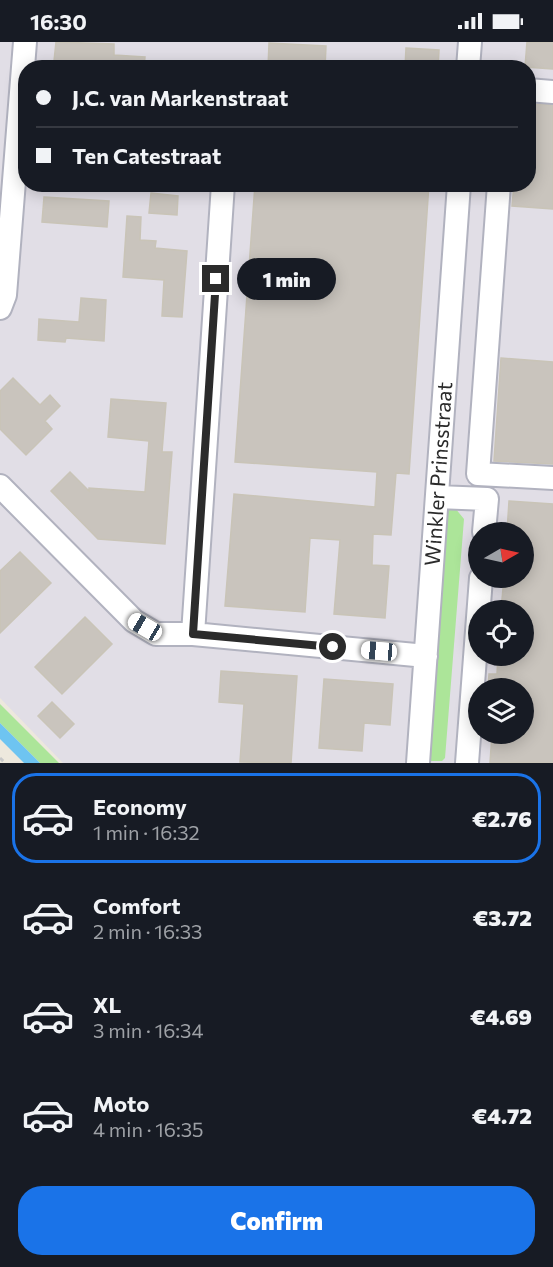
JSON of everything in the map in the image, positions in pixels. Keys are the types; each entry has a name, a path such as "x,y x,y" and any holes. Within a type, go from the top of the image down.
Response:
{"street":[{"path":"24,60 25,42"},
{"path":"469,60 470,42"},
{"path":"536,91 553,92"},
{"path":"0,308 5,295 18,161"},
{"path":"193,634 222,192"},
{"name":"Winkler Prinsstraat","path":"418,763 459,192"},
{"path":"499,192 478,474 553,478"},
{"path":"453,282 492,284"},
{"path":"440,459 478,462"},
{"path":"0,486 134,621 156,634 193,634 426,656"},
{"path":"437,497 487,500 485,522"},
{"path":"467,763 480,588"}],"shaded area":[{"path":"0,42 553,42 553,763 63,763 0,698"}],"green space":[{"path":"449,507 455,508 464,519 445,758 442,761 428,761 444,510"},
{"path":"0,704 59,763 40,763 0,723"}],"water":[{"path":"0,723 40,763 24,763 0,739"}],"building":[{"path":"56,42 114,44 114,55 145,57 145,60 54,60"},
{"path":"527,42 553,42 553,69 536,68 536,60 526,60"},
{"path":"269,43 326,46 325,60 268,60"},
{"path":"406,48 439,50 438,60 405,60"},
{"path":"536,104 553,105 553,209 512,206 513,192 536,192"},
{"path":"254,192 428,192 409,474 396,473 391,535 373,534 372,565 389,566 385,618 334,614 340,540 310,538 305,612 225,606 234,494 375,507 377,472 235,462"},
{"path":"151,193 178,196 177,215 149,213"},
{"path":"44,197 109,201 107,227 42,222"},
{"path":"127,216 141,217 140,240 156,241 155,248 187,251 182,317 162,316 164,280 123,277"},
{"path":"81,298 106,300 104,341 66,338 65,342 38,340 39,319 79,322"},
{"path":"501,358 553,362 553,464 494,461"},
{"path":"13,378 40,405 50,395 60,406 45,421 52,429 26,455 0,429 0,391"},
{"path":"111,399 166,403 162,452 172,452 165,544 98,539 51,491 70,472 89,491 89,488 145,492 149,441 108,437"},
{"path":"509,501 553,504 553,763 490,763 491,744 534,744 534,678 489,678 489,674 497,674 497,666 534,666 534,600 502,600 503,588 534,588 534,522 508,522"},
{"path":"20,552 51,583 0,633 0,571"},
{"path":"85,617 112,644 62,694 35,667"},
{"path":"221,671 297,676 291,763 240,762 244,704 219,702"},
{"path":"324,679 393,684 390,725 364,723 362,751 319,748"},
{"path":"52,702 74,724 60,738 38,716"}],"route":[{"path":"216,279 193,634 333,647"}]}
